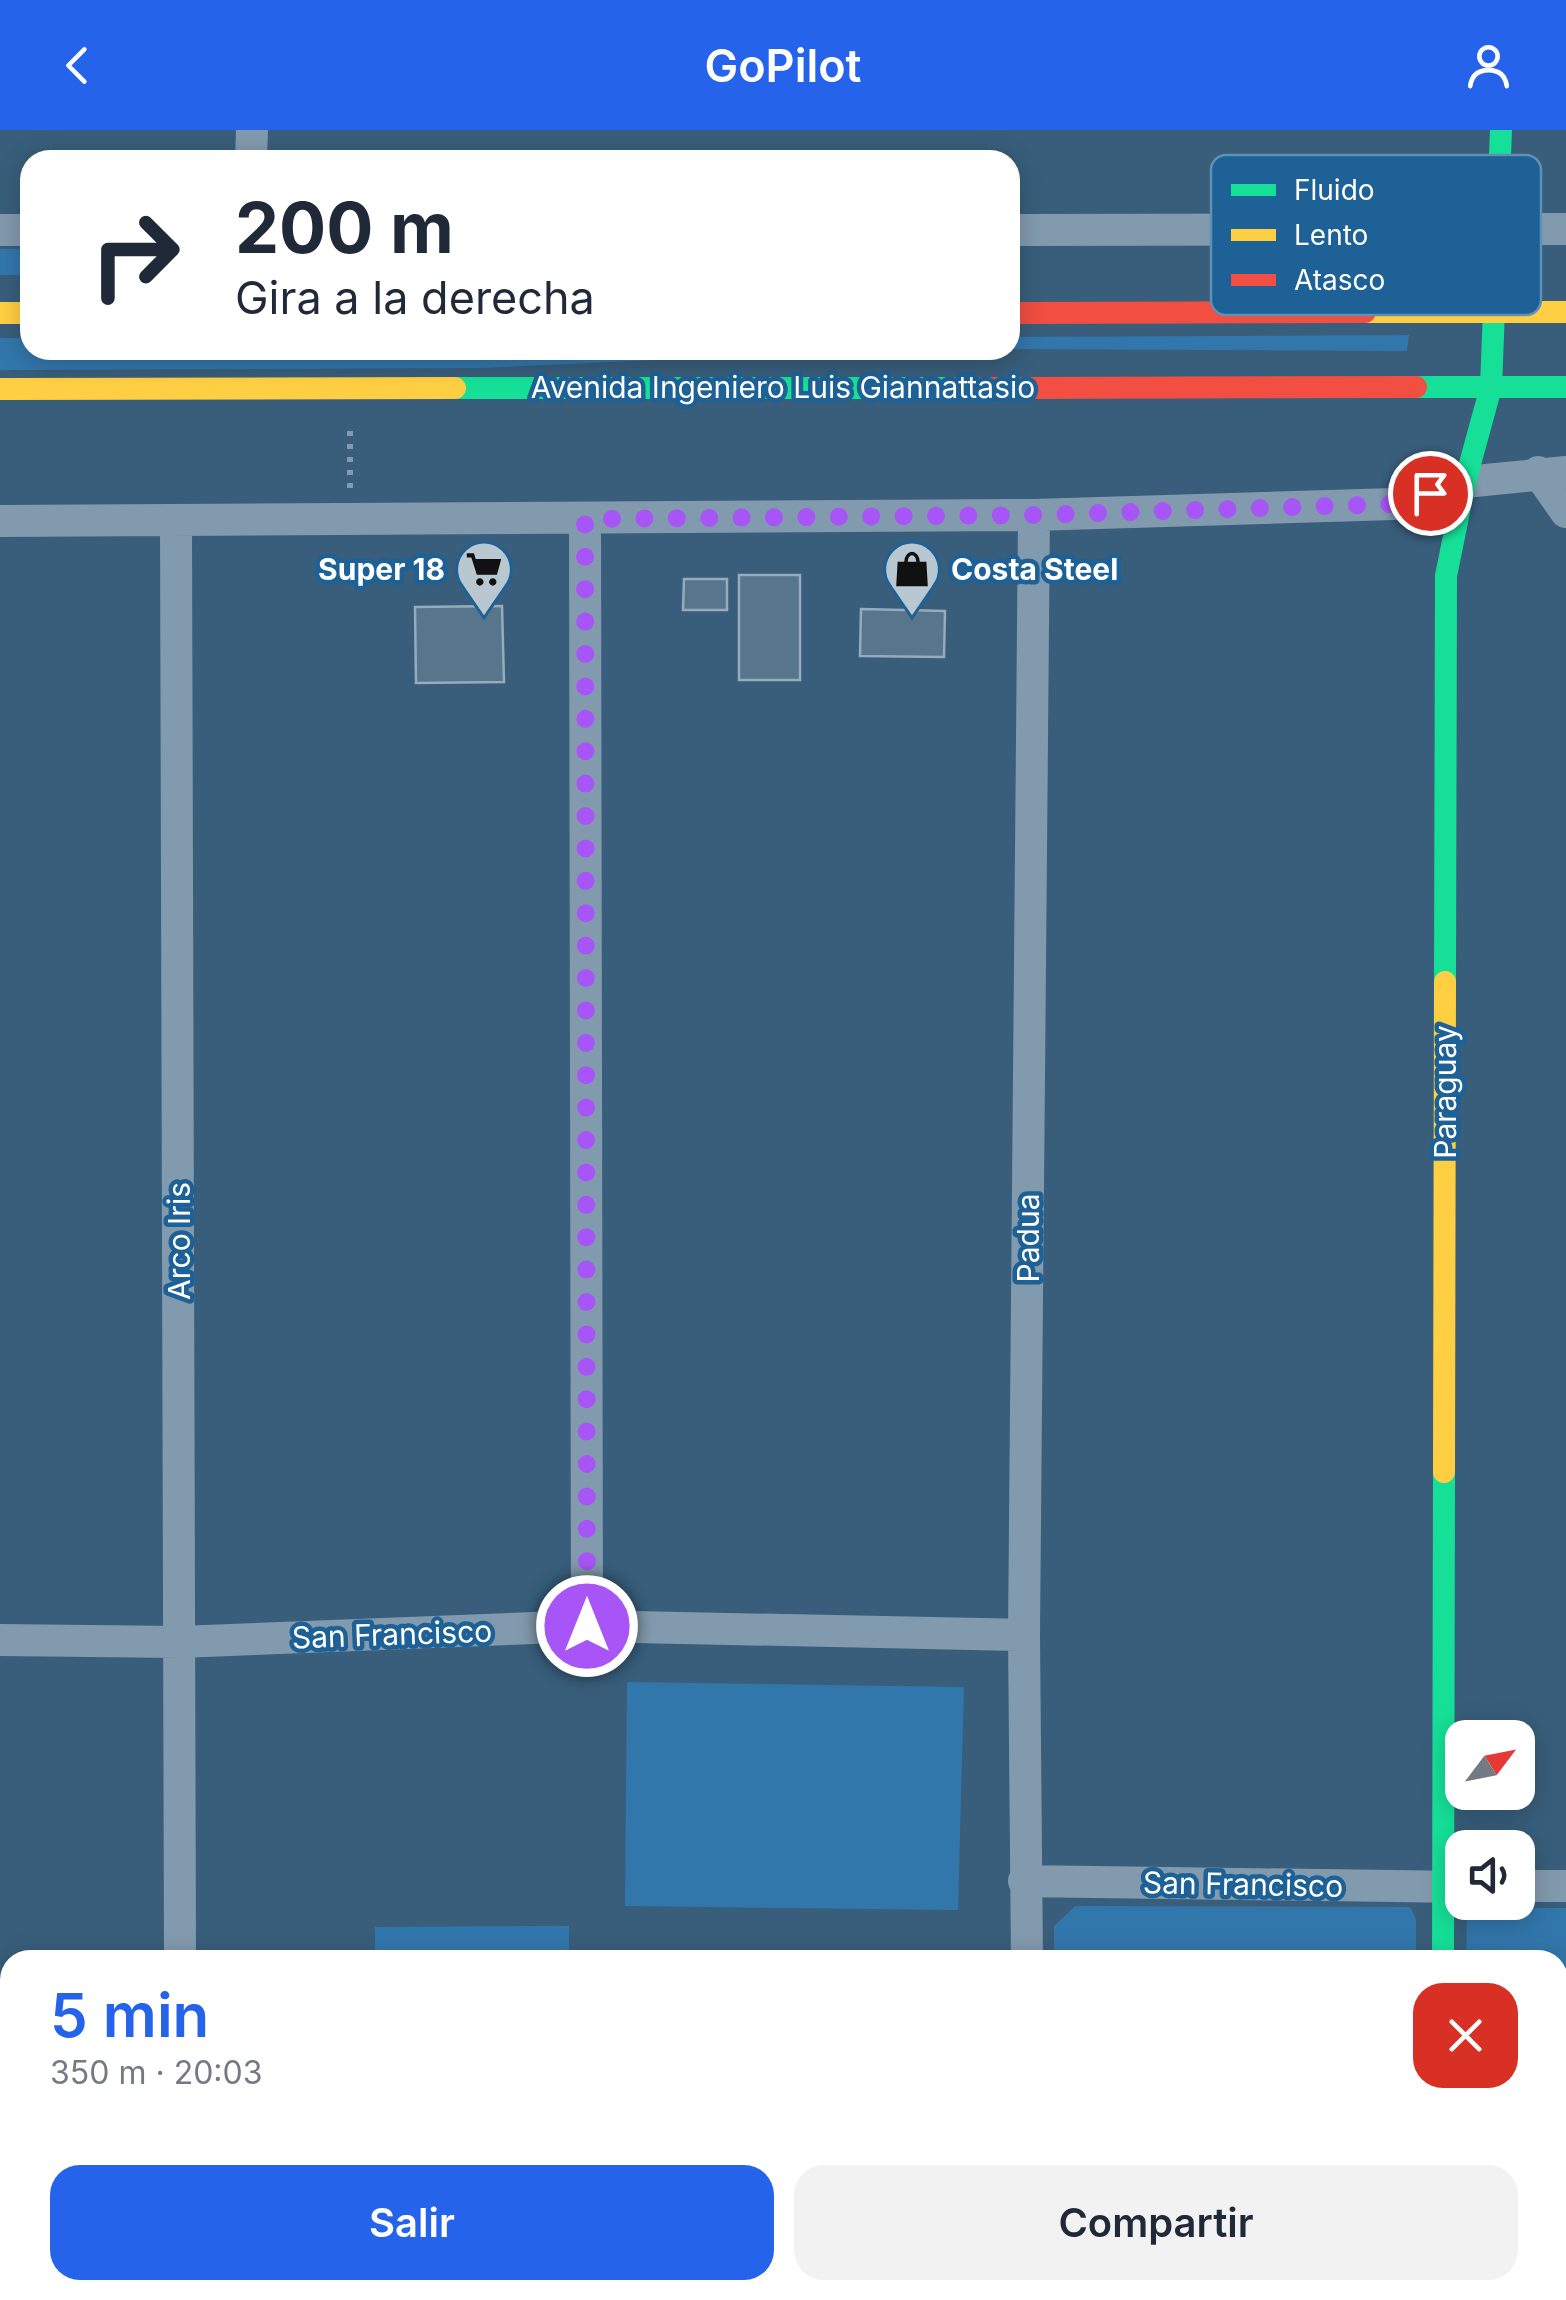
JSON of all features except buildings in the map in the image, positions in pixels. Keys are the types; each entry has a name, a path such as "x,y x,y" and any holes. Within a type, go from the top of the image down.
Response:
{"main road":[{"name":"Paraguay","path":"1500,155 1501,130"},
{"path":"1020,313 1211,313"},
{"name":"Paraguay","path":"1453,1830 1446,576 1465,482 1491,387 1496,315"},
{"name":"Avenida Ingeniero Luis Giannattasio","path":"0,389 1566,387"},
{"name":"Paraguay","path":"1445,1950 1449,1920"}],"street":[{"path":"1020,230 1211,230"},
{"path":"0,521 1034,515 1394,504 1465,482 1552,472 1566,512"},
{"name":"Padua","path":"1027,1950 1024,1635 1034,515"},
{"path":"585,519 587,1626"},
{"name":"Arco Iris","path":"176,521 180,1950"},
{"name":"San Francisco","path":"0,1640 180,1642 587,1626 1024,1635"},
{"name":"San Francisco","path":"1024,1880 1445,1887"},
{"path":"1535,1886 1566,1886"}],"shaded area":[{"path":"0,249 20,249 20,275 0,275"},
{"path":"1409,335 1407,351 1020,349 1020,337"},
{"path":"0,338 20,338 20,360 656,360 480,368 0,370"},
{"path":"627,1682 964,1687 958,1910 625,1906"},
{"path":"1075,1906 1410,1907 1416,1919 1416,1950 1054,1950 1054,1926"},
{"path":"1535,1908 1566,1908 1566,1950 1466,1950 1467,1920 1535,1920"},
{"path":"569,1926 569,1950 375,1950 375,1927"}],"traffic: fast":[{"path":"1500,155 1501,130"},
{"path":"1445,982 1446,576 1465,482 1491,387 1494,315"},
{"path":"1416,387 1566,387"},
{"path":"455,388 970,388"},
{"path":"1443,1950 1444,1472"}],"traffic: slow":[{"path":"1541,312 1566,312"},
{"path":"0,313 20,313"},
{"path":"0,389 455,388"},
{"path":"1444,1472 1445,982"}],"traffic: jam":[{"path":"1020,313 1211,312"},
{"path":"970,388 1416,387"}],"place":[{"name":"Super 18","path":"484,618"},
{"name":"Costa Steel","path":"912,618"}],"route":[{"path":"587,1626 585,519 1034,515 1394,504 1430,493"}]}
